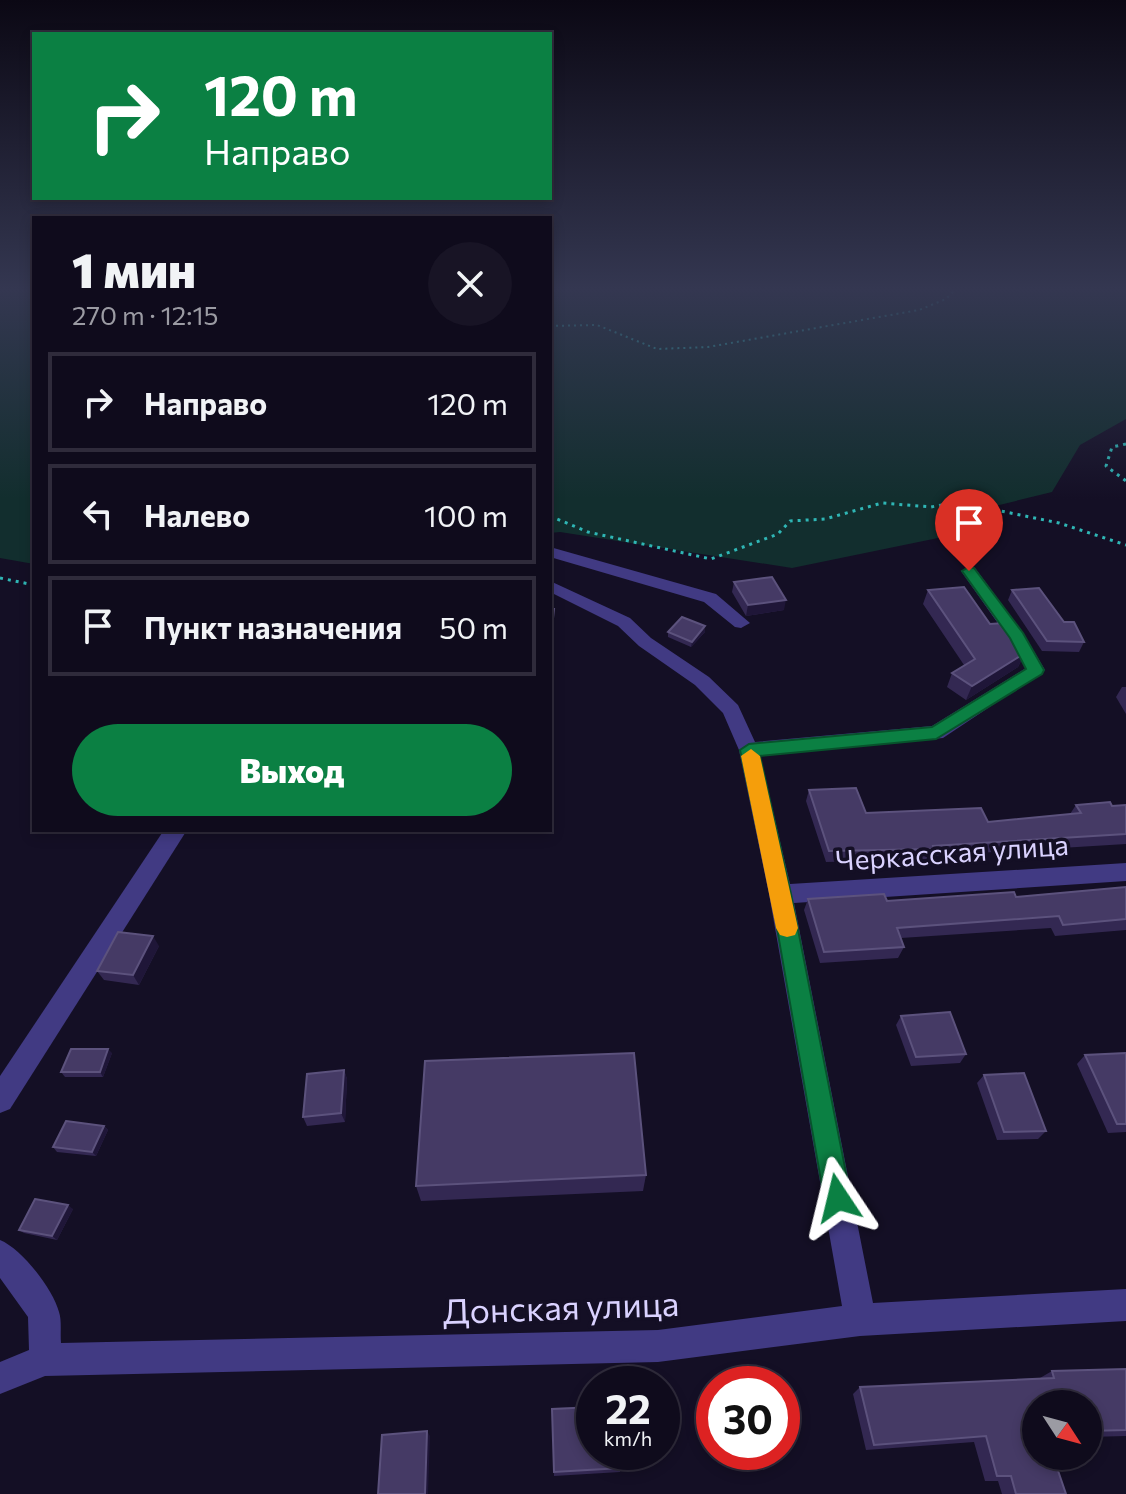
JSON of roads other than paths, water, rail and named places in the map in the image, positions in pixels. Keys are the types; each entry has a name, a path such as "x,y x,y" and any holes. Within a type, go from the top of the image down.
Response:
{"street":[{"path":"552,553 710,598 741,623"},
{"path":"749,750 936,733 1036,670 1017,637 969,571"},
{"path":"552,587 624,622 645,642 702,681 731,710 749,750 781,894 860,1320"},
{"path":"0,1100 175,832"},
{"name":"Черкасская улица","path":"781,894 1126,872"},
{"path":"0,1255 24,1281 44,1313 45,1360"},
{"name":"Донская улица","path":"0,1378 45,1360 658,1346 860,1320 1126,1305"}]}
